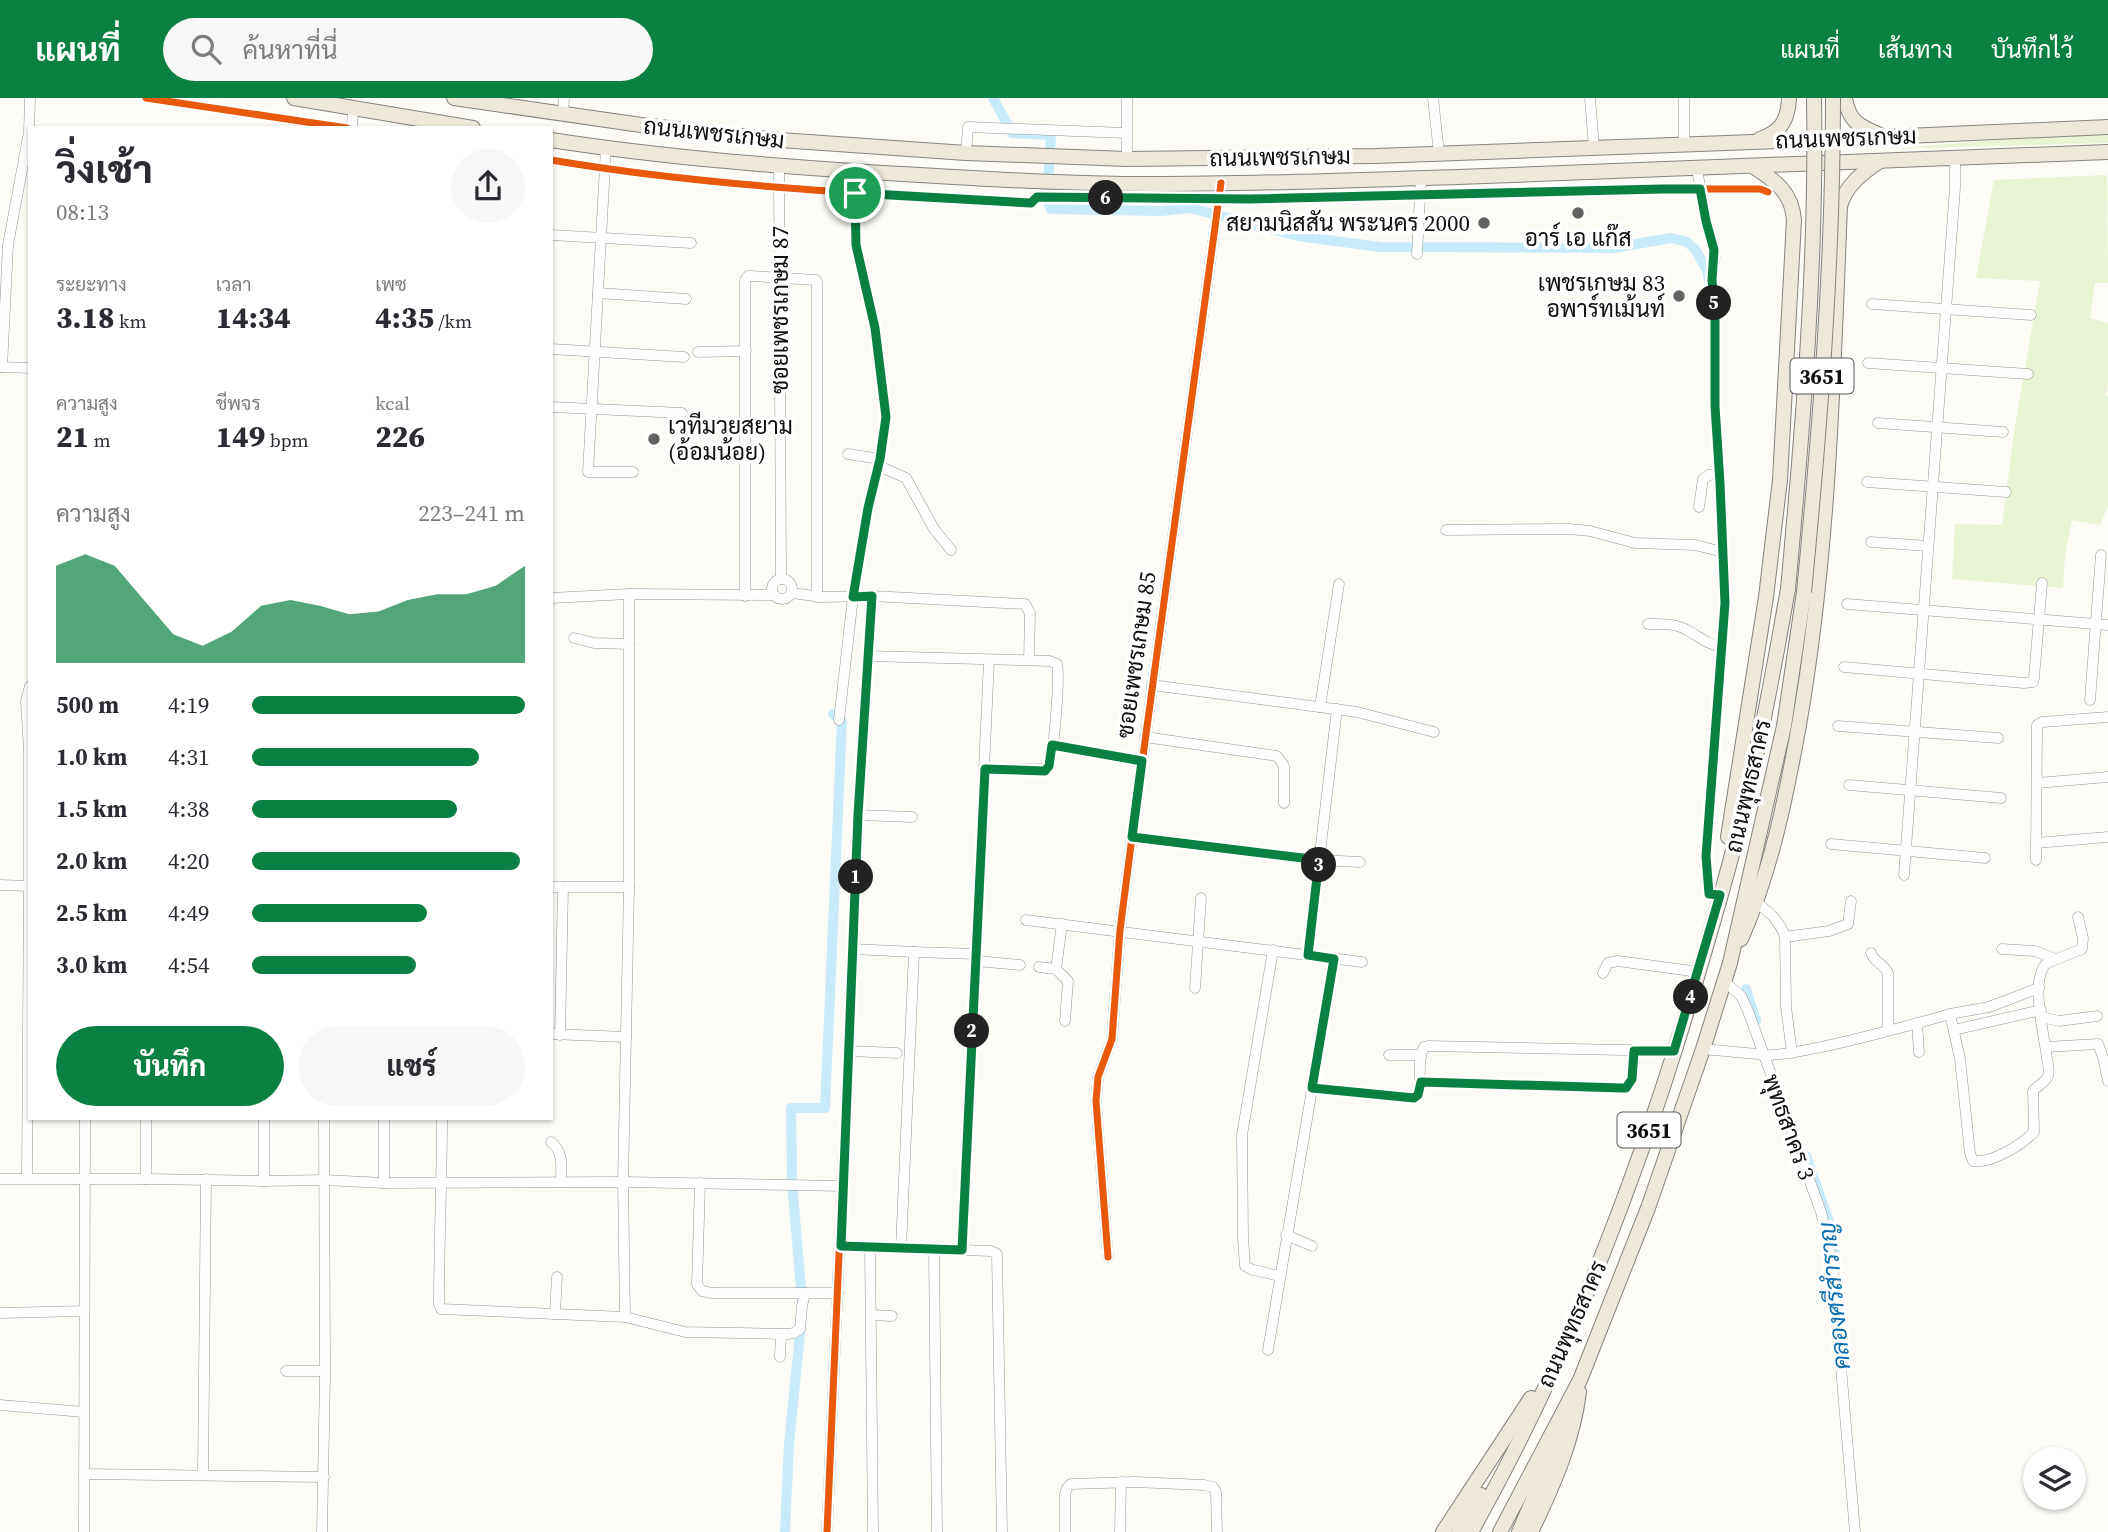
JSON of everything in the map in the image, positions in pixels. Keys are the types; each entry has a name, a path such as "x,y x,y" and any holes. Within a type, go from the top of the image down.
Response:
{"main road":[{"path":"293,98 462,126"},
{"name":"ถนนเพชรเกษม","path":"454,98 564,115 780,140 966,153 1127,159 1263,159 2108,127"},
{"path":"1752,142 1779,130 1788,114 1789,98"},
{"name":"ถนนพุทธสาคร","path":"1471,1532 1554,1366 1612,1232 1638,1162 1699,972 1718,892 1749,786 1788,589 1805,372 1814,98"},
{"name":"ถนนพุทธสาคร","path":"1500,1532 1580,1380 1648,1208 1730,962 1784,726 1804,592 1815,474 1830,236 1833,98"},
{"path":"1845,98 1849,113 1857,124 1884,137"},
{"path":"675,129 675,156"},
{"name":"ถนนเพชรเกษม","path":"553,140 675,156 824,169 1049,182 1221,184 1754,167 1882,159 2108,152"},
{"path":"779,166 780,140"},
{"path":"824,169 825,144"},
{"path":"1730,962 1756,902 1790,778 1807,679 1818,596 1828,478 1840,206 1856,179 1882,159"},
{"path":"1718,892 1766,597 1780,480 1791,284 1793,208 1788,196 1778,184 1754,167"},
{"path":"1791,284 1802,262 1814,258 1830,265 1837,288"},
{"path":"1443,1532 1554,1366"},
{"path":"1458,1532 1554,1366"},
{"path":"1519,1532 1557,1446 1580,1380"},
{"path":"1531,1532 1563,1457 1575,1414 1580,1380"}],"street":[{"path":"29,126 30,98"},
{"path":"564,98 564,115"},
{"path":"1127,98 1127,159"},
{"path":"1433,98 1439,153"},
{"path":"1590,98 1594,148"},
{"path":"1684,98 1684,144"},
{"path":"352,126 353,107"},
{"path":"966,153 968,127 1126,133"},
{"path":"28,137 8,245 1,367 28,368"},
{"path":"606,148 588,472 633,472"},
{"path":"1904,875 1955,188 1955,158"},
{"name":"ซอยเพชรเกษม 87","path":"779,166 782,579"},
{"path":"1697,169 1714,250 1712,280 1715,406 1725,603 1706,856 1718,892"},
{"path":"839,720 853,597 868,508 880,463 886,417 875,328 856,245 855,171"},
{"path":"1417,254 1421,178"},
{"name":"ซอยเพชรเกษม 85","path":"1108,1257 1097,1085 1112,1039 1120,930 1221,184"},
{"path":"553,235 691,243"},
{"path":"745,596 745,280 751,276 817,282 817,597"},
{"path":"598,293 686,299"},
{"path":"1872,304 2031,315"},
{"path":"553,349 684,357"},
{"path":"698,352 746,351"},
{"path":"1868,363 2028,374"},
{"path":"553,407 682,413"},
{"path":"1878,424 2003,432"},
{"path":"848,454 880,463 906,478 934,529 951,550"},
{"path":"1699,506 1703,479 1719,474"},
{"path":"1867,482 2006,492"},
{"path":"1446,530 1569,529 1635,542 1695,545 1723,552"},
{"path":"1871,542 1928,546"},
{"path":"2090,700 2101,555"},
{"path":"553,598 629,594 774,595 784,599 792,593 790,583 782,579 774,584 774,595"},
{"path":"1844,667 2029,683 2034,678 2042,583"},
{"path":"1320,707 1339,584"},
{"path":"792,593 817,597 872,596 1024,604 1030,613 1029,660"},
{"path":"625,1317 629,594"},
{"path":"827,1532 858,815 872,596"},
{"path":"1847,604 2108,625"},
{"path":"1648,624 1677,626 1704,642 1723,647"},
{"path":"574,638 594,643 629,644"},
{"path":"868,656 1029,660 1057,664 1049,766 1045,771 985,769"},
{"path":"962,1250 989,660"},
{"path":"1152,685 1357,712 1434,732"},
{"path":"28,694 28,733"},
{"path":"1308,955 1338,709"},
{"path":"2036,860 2037,725 2042,722 2108,717"},
{"path":"1838,726 1998,738"},
{"path":"1145,737 1277,756 1284,766 1284,803"},
{"path":"1052,745 1142,761"},
{"path":"2037,783 2108,777"},
{"path":"1849,785 2001,798"},
{"path":"858,815 912,817"},
{"path":"1132,837 1319,860 1360,862"},
{"path":"2036,844 2108,837"},
{"path":"1831,844 1985,858"},
{"path":"0,885 28,886"},
{"path":"553,887 629,887"},
{"path":"563,887 556,1034 626,1037"},
{"path":"1195,988 1201,898"},
{"path":"1786,937 1829,931 1848,924 1851,901"},
{"path":"1756,902 1773,915 1786,937 1788,1053"},
{"path":"1951,1014 1960,1059 1969,1153 1973,1161 1982,1162 2018,1145 2034,1132 2033,1091 2048,1076 2039,988 2042,967 2082,949 2083,938 2078,917"},
{"path":"1026,920 1362,962"},
{"path":"1056,969 1062,924"},
{"path":"2002,948 2035,951 2055,960"},
{"path":"853,949 914,952 1020,965"},
{"path":"1273,950 1242,1135 1243,1238 1245,1266 1280,1276"},
{"path":"901,1248 914,952"},
{"path":"1871,953 1888,973 1888,1030"},
{"path":"1268,1350 1334,959"},
{"path":"1604,973 1608,963 1618,961 1699,972"},
{"path":"1040,967 1056,969 1068,981 1065,1021"},
{"name":"พุทธสาคร 3","path":"1724,981 1741,996 1748,1011 1828,1238 1836,1292 1855,1532"},
{"path":"1703,1049 1764,1056 1788,1053 1951,1014 1976,1011 2039,988"},
{"path":"2003,1001 2014,1015"},
{"path":"1954,1030 2014,1015 2041,1014 2059,1021 2097,1016"},
{"path":"1917,1023 1919,1052"},
{"path":"27,1178 28,1032"},
{"path":"2046,1047 2094,1042 2098,1044 2101,1047 2108,1081"},
{"path":"1312,1088 1414,1098 1418,1095 1421,1082 1422,1049 1428,1046 1674,1051"},
{"path":"848,1051 897,1054"},
{"path":"1421,1082 1626,1088 1632,1079 1634,1051"},
{"path":"1389,1055 1421,1055"},
{"path":"84,1532 85,1120"},
{"path":"146,1120 146,1179"},
{"path":"264,1120 264,1181"},
{"path":"322,1532 325,1371 324,1120"},
{"path":"384,1120 384,1183"},
{"path":"442,1120 439,1308 625,1317 685,1332 781,1334 794,1333 800,1329 805,1293"},
{"path":"551,1142 560,1153 561,1182"},
{"path":"0,1179 325,1180 384,1183 624,1182 842,1186"},
{"path":"203,1475 206,1180"},
{"path":"701,1183 698,1284 702,1291 838,1293"},
{"path":"1286,1235 1312,1246"},
{"path":"841,1246 995,1252 998,1258 1002,1532"},
{"path":"870,1248 873,1532"},
{"path":"934,1250 937,1532"},
{"path":"555,1314 557,1277"},
{"path":"0,1312 84,1311"},
{"path":"871,1315 892,1316"},
{"path":"780,1357 781,1334"},
{"path":"286,1371 325,1371"},
{"path":"0,1405 84,1412"},
{"path":"84,1474 324,1477"},
{"path":"1065,1532 1067,1488 1072,1484 1121,1482 1213,1487 1216,1492 1217,1532"},
{"path":"1120,1532 1121,1482"}],"green space":[{"path":"2108,134 2108,143 1889,149 2057,135"},
{"path":"2107,175 2108,283 2095,283 2090,318 2108,323 2108,506 2100,525 2072,520 2065,554 2063,588 1952,579 1955,524 2002,525 2014,432 2040,281 1976,278 1994,180"}],"waterway":[{"path":"993,98 1012,133 1051,135 1047,200 1051,209 1161,211 1190,208 1298,236 1380,247 1614,248 1671,238 1687,242 1695,249 1707,270 1710,285"},
{"path":"802,1301 792,1182 791,1108 825,1108 842,721 833,714"},
{"name":"คลองศรีสำราญ","path":"1746,989 1756,1021"},
{"name":"คลองศรีสำราญ","path":"1806,1156 1830,1225 1835,1256"},
{"path":"785,1532 789,1444 801,1323"}],"cycle path":[{"path":"146,98 334,126"},
{"path":"553,160 731,183 1031,203 1036,197 1250,199 1662,189 1760,189 1768,192"},
{"path":"1108,1257 1096,1101 1098,1077 1112,1039 1120,930 1221,183"},
{"path":"827,1532 858,815 872,596"}],"place":[{"name":"อาร์ เอ แก๊ส","path":"1578,213"},
{"name":"สยามนิสสัน พระนคร 2000","path":"1484,223"},
{"name":"เพชรเกษม 83 อพาร์ทเม้นท์","path":"1679,296"},
{"name":"เวทีมวยสยาม (อ้อมน้อย)","path":"654,439"}],"route":[{"path":"1700,189 1715,256 1712,280 1715,406 1725,603 1706,856 1709,894 1720,895 1674,1051 1634,1051 1632,1079 1626,1088 1421,1082 1418,1095 1414,1098 1312,1088 1334,959 1308,955 1319,860 1132,837 1142,761 1052,745 1049,766 1045,771 985,769 962,1250 841,1246 858,815 872,596 853,597 868,508 886,430 884,389 875,328 856,245 855,193 1031,203 1037,197 1250,199 1700,189"}]}
